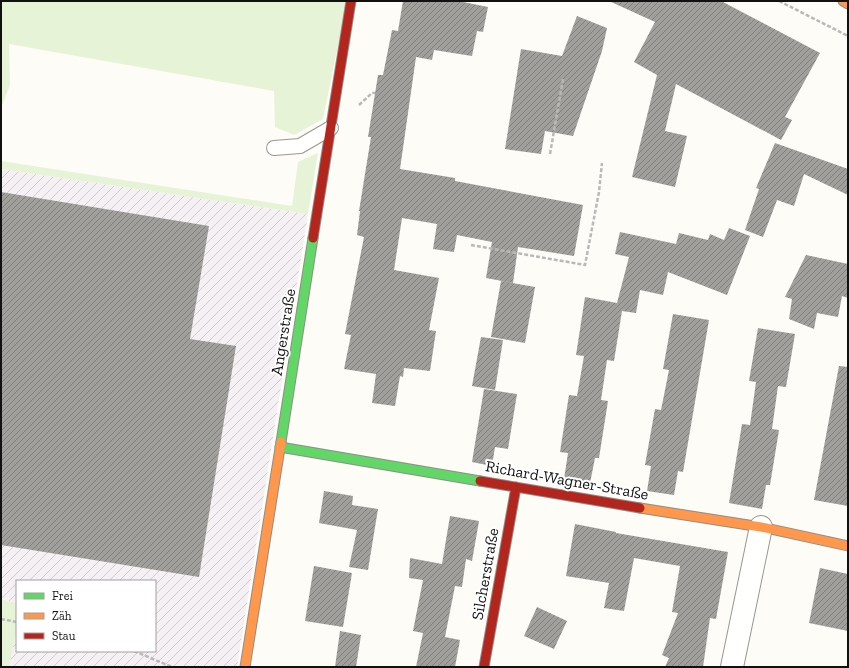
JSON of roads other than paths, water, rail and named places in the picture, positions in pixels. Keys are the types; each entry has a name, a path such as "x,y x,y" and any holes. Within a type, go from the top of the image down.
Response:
{"street":[{"name":"Angerstraße","path":"245,667 351,1"},
{"path":"843,1 848,4"},
{"name":"Richard-Wagner-Straße","path":"280,447 761,527 848,546"},
{"name":"Silcherstraße","path":"484,667 516,487"},
{"path":"732,667 761,527"}],"lane":[{"path":"274,148 300,146 331,128"}]}
